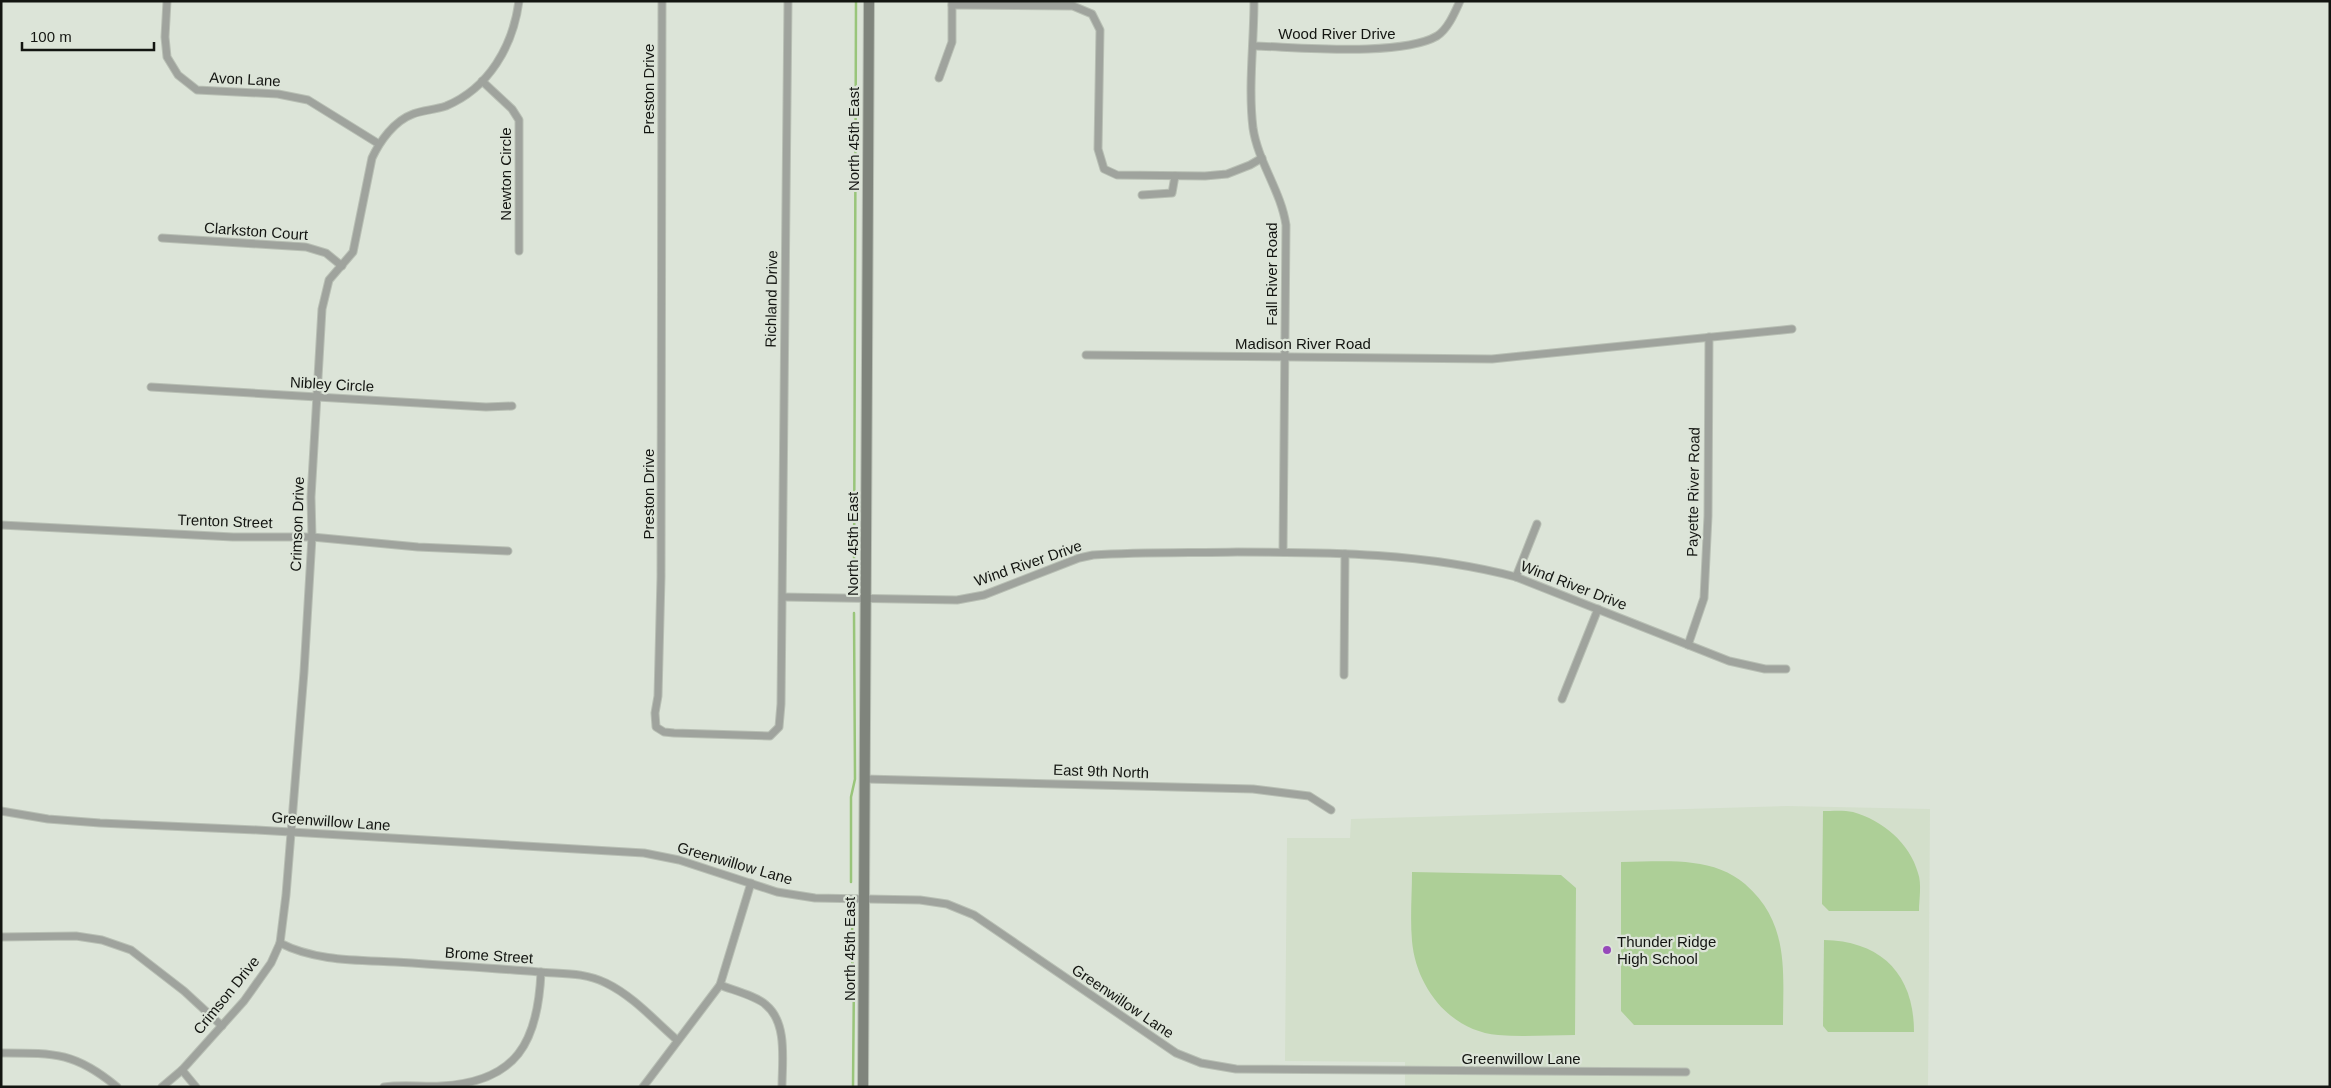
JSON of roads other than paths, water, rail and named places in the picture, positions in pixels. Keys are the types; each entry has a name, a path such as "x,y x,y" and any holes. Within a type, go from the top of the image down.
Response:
{"main road":[{"name":"North 45th East","path":"864,1087 869,1"}],"street":[{"name":"Avon Lane","path":"166,1 165,37 167,57 178,75 197,90 278,94 308,100 379,144"},
{"name":"Crimson Drive","path":"162,1087 182,1070 222,1026 270,963 280,943 304,672 312,537 311,497 322,309 329,280 354,252 372,158 379,144 390,131 411,114 445,106 473,91 506,49 516,22 519,1"},
{"name":"Preston Drive","path":"662,1 661,577 656,727 664,732 674,733 770,736 779,727 782,704 782,596"},
{"name":"Richland Drive","path":"782,596 788,1"},
{"name":"Fall River Road","path":"1254,1 1254,128 1262,158 1280,200 1286,225 1283,552"},
{"name":"Wood River Drive","path":"1254,46 1346,49 1398,47 1439,35 1454,15 1460,1"},
{"path":"939,78 952,42 952,3 1073,6 1092,14 1100,30 1098,149 1104,168 1117,175 1175,176 1227,174 1262,158"},
{"name":"Newton Circle","path":"482,81 512,109 518,120 518,251"},
{"path":"1142,195 1172,193 1175,176"},
{"name":"Clarkston Court","path":"162,238 306,247 326,253 342,266"},
{"name":"Madison River Road","path":"1086,355 1492,359 1792,329"},
{"name":"Payette River Road","path":"1688,645 1704,598 1708,516 1709,337"},
{"name":"Nibley Circle","path":"151,387 486,407 512,406"},
{"path":"1516,577 1537,524"},
{"name":"Trenton Street","path":"1,525 233,536 312,537 418,548 508,551"},
{"name":"Wind River Drive","path":"782,596 957,600 984,595 1079,558 1093,555 1283,552 1345,554 1483,568 1516,577 1746,666 1786,669"},
{"path":"1344,675 1345,554"},
{"path":"1562,699 1598,609"},
{"name":"East 9th North","path":"865,779 1253,789 1309,796 1331,810"},
{"name":"Greenwillow Lane","path":"1,811 48,819 644,853 679,860 778,892 815,898 920,900 947,904 974,915 1176,1053 1201,1063 1236,1069 1265,1071 1686,1072"},
{"path":"643,1087 720,985 751,883"},
{"path":"1,937 76,936 102,940 131,950 184,991 222,1026"},
{"name":"Brome Street","path":"280,943 299,953 336,958 506,968 541,972 566,972 607,983 632,1000 677,1040"},
{"path":"384,1087 461,1084 502,1071 514,1061 532,1032 537,1013 541,972"},
{"path":"720,985 765,1003 773,1012 779,1025 782,1050 782,1087"},
{"path":"1,1053 63,1055 70,1057 94,1069 117,1087"},
{"path":"182,1070 196,1087"}],"waterway":[{"path":"854,585 856,1"},
{"path":"851,882 851,797 855,779 854,613"},
{"path":"853,912 851,952 854,975 853,1087"}],"place":[{"name":"Thunder Ridge High School","path":"1607,950"}]}
